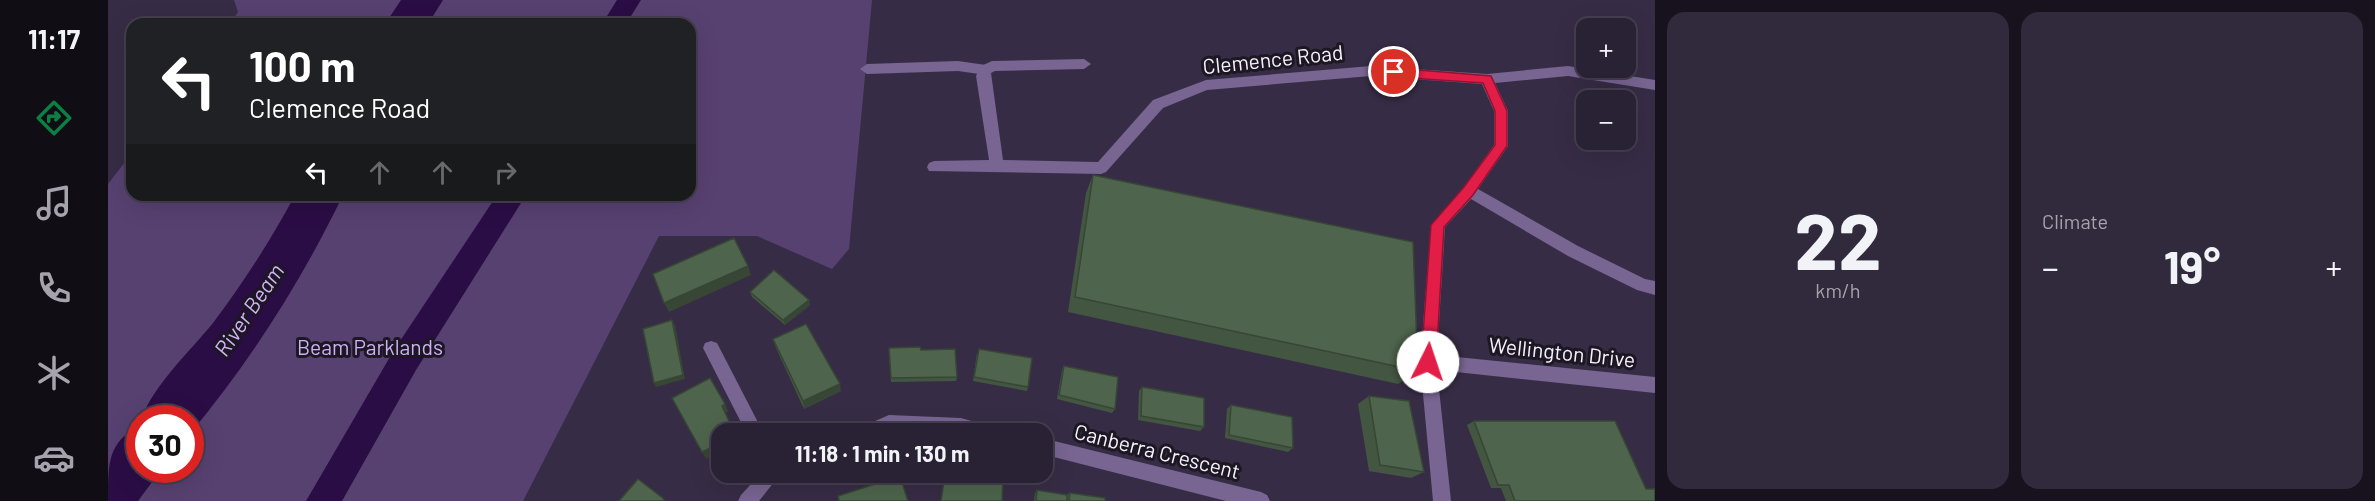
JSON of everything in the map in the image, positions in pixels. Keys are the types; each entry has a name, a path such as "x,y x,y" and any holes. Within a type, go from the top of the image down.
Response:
{"street":[{"path":"997,166 983,76 986,70 992,66 1084,64"},
{"path":"867,69 958,66 986,70"},
{"name":"Clemence Road","path":"934,167 1101,168 1158,104 1206,85 1371,71 1487,79 1568,71 1655,85"},
{"path":"1442,501 1429,369 1438,225 1469,191 1501,146 1501,111 1487,79"},
{"path":"1469,191 1573,251 1642,285 1655,288"},
{"path":"711,348 750,423"},
{"name":"Wellington Drive","path":"1412,372 1429,369 1655,385"},
{"name":"Canberra Crescent","path":"1053,449 1262,501"},
{"path":"747,501 764,483"}],"green space":[{"name":"Beam Parklands","path":"234,0 872,0 849,249 832,269 757,236 659,236 523,501 108,501 108,184 126,161 126,201 696,201 696,18 234,18 238,12"}],"building":[{"path":"1093,175 1413,242 1418,371 1075,297"},
{"path":"734,238 748,266 664,303 653,274"},
{"path":"774,270 809,300 783,320 750,292"},
{"path":"672,320 683,375 654,383 643,329"},
{"path":"806,324 840,384 803,401 773,339"},
{"path":"920,347 921,350 955,349 957,377 891,378 889,348"},
{"path":"979,349 1032,358 1028,387 974,377"},
{"path":"1064,366 1118,377 1115,409 1059,395"},
{"path":"710,378 725,404 722,406 730,423 711,423 711,448 702,452 672,398"},
{"path":"1142,387 1204,398 1204,427 1141,416"},
{"path":"1369,396 1409,401 1424,472 1380,465"},
{"path":"1231,405 1292,417 1293,448 1229,435"},
{"path":"1474,421 1615,421 1646,489 1655,489 1655,501 1515,501 1509,485 1498,485"},
{"path":"638,479 664,499 663,501 619,501"},
{"path":"878,483 902,483 908,501 839,501 838,496"},
{"path":"944,483 1003,483 1002,501 941,501"},
{"path":"1037,490 1067,495 1067,501 1036,501"},
{"path":"1070,493 1105,498 1105,501 1069,501"}],"waterway":[{"name":"River Beam","path":"410,18 423,0"},
{"path":"618,18 629,0"},
{"name":"River Beam","path":"180,405 212,366 252,311 288,254 316,201"},
{"path":"323,501 405,360 508,201"},
{"name":"River Beam","path":"108,493 126,470"}],"route":[{"path":"1394,72 1487,79 1501,111 1501,146 1469,191 1438,225 1428,362"}]}
